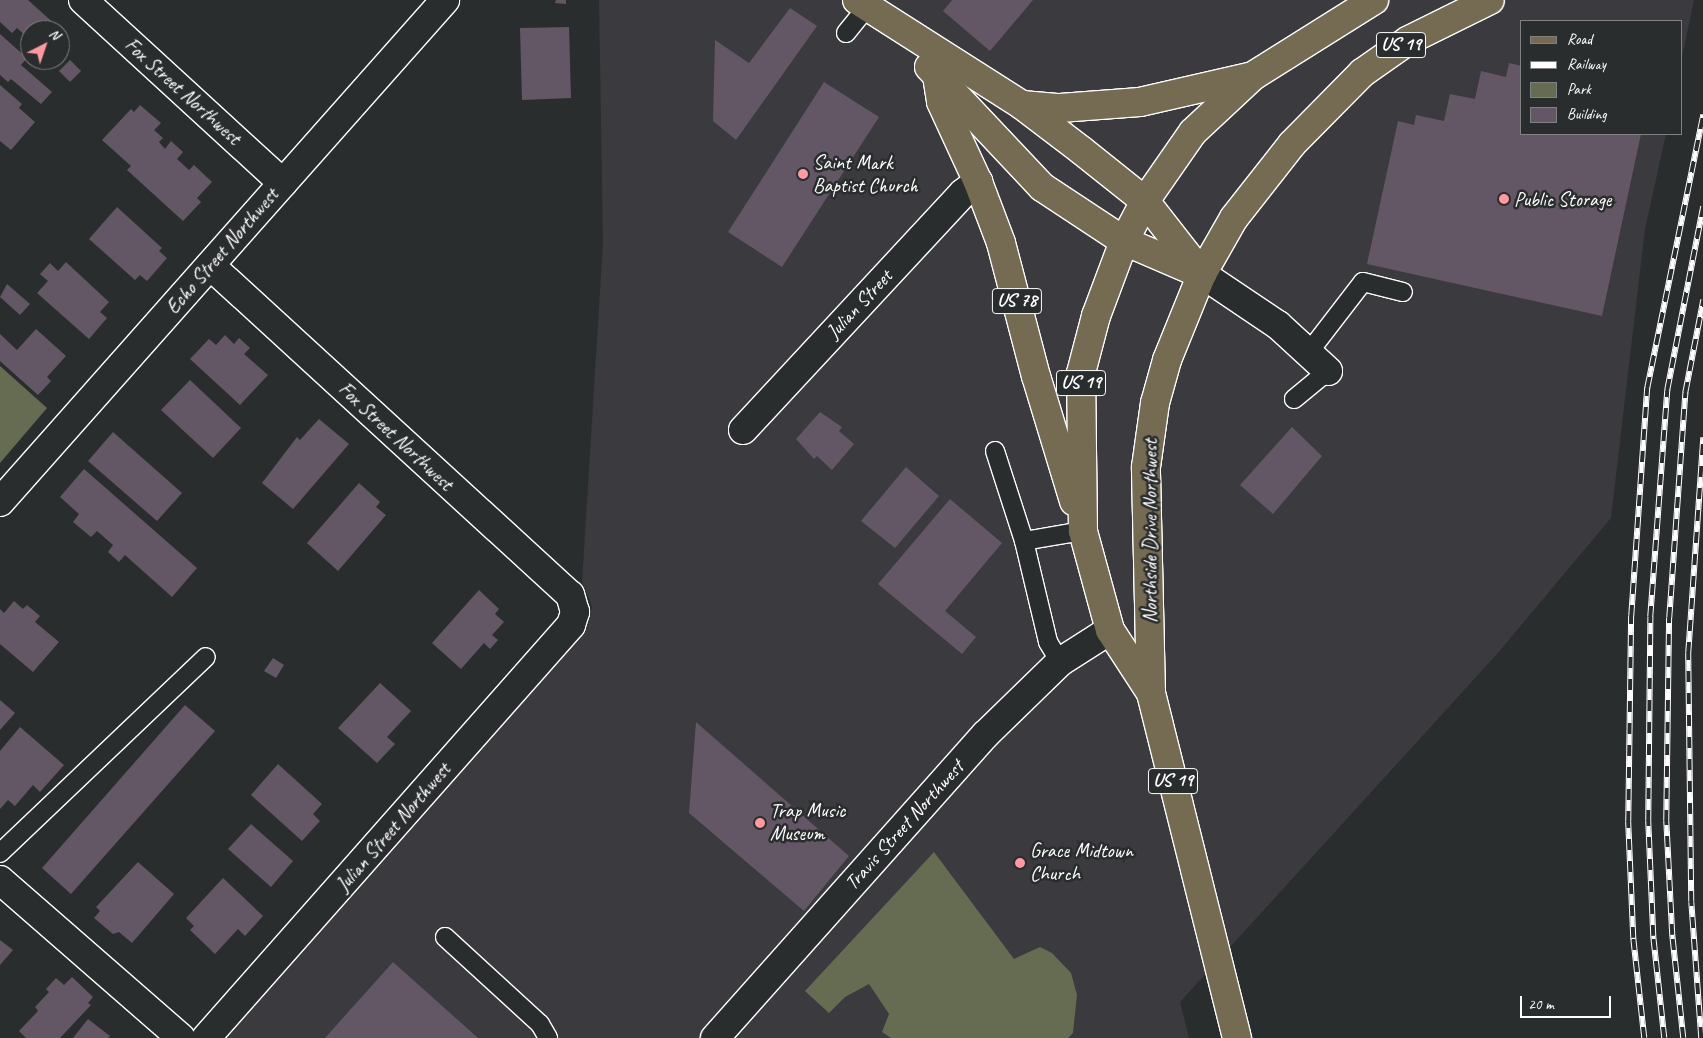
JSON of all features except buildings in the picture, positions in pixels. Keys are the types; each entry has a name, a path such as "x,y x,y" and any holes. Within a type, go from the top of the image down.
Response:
{"main road":[{"name":"Northside Drive Northwest","path":"1151,693 1110,630 1083,531 1081,373 1096,316 1124,241 1144,201 1194,132 1253,76 1374,0"},
{"name":"Northside Drive Northwest","path":"1237,1038 1151,693 1146,467 1149,438 1167,360 1202,274 1234,218 1292,144 1324,108 1362,73 1409,40 1490,0"},
{"path":"870,9 1022,105 1144,201 1202,274"},
{"path":"870,9 937,76 1042,187 1124,241 1202,274"},
{"name":"US 78","path":"937,76 941,102 978,182 1002,243 1036,376 1083,531"},
{"path":"1022,105 1060,108 1140,102 1253,76"}],"street":[{"name":"Fox Street Northwest","path":"83,0 283,183"},
{"name":"Echo Street Northwest","path":"0,502 445,0"},
{"name":"Julian Street","path":"743,430 963,193 978,182"},
{"name":"Fox Street Northwest","path":"210,265 570,595 574,612"},
{"path":"1202,274 1278,325 1328,371"},
{"name":"Julian Street Northwest","path":"206,1038 571,626 574,612"},
{"name":"Travis Street Northwest","path":"715,1038 985,735 1060,662 1110,630"},
{"path":"0,880 181,1038"}],"lane":[{"path":"846,33 870,9"},
{"path":"1309,352 1363,282 1403,292"},
{"path":"1294,399 1328,371"},
{"path":"995,452 1024,541 1048,642 1060,662"},
{"path":"1024,541 1083,531"},
{"path":"0,853 206,657"},
{"path":"445,937 540,1024 548,1038"}],"shaded area":[{"path":"599,0 1694,0 1683,52 1683,20 1520,20 1520,135 1666,135 1645,229 1611,518 1497,654 1180,1002 1189,1038 225,1038 587,628 592,606 582,582 603,244"}],"green space":[{"path":"0,366 47,408 0,463"},
{"path":"934,852 1014,959 1040,947 1052,953 1071,973 1077,995 1073,1033 1068,1038 891,1038 882,1032 889,1014 869,984 845,997 829,1013 805,991"}],"railway":[{"path":"1644,1038 1633,938 1628,822 1631,616 1647,388 1703,115"},
{"path":"1664,1038 1653,936 1648,821 1650,617 1667,390 1703,207"},
{"path":"1683,1038 1672,935 1666,821 1669,618 1685,393 1703,300"},
{"path":"1701,1038 1691,902 1688,653 1703,438"}],"place":[{"name":"Saint Mark Baptist Church","path":"803,174"},
{"name":"Public Storage","path":"1504,199"},
{"name":"Trap Music Museum","path":"760,823"},
{"name":"Grace Midtown Church","path":"1020,863"}]}
